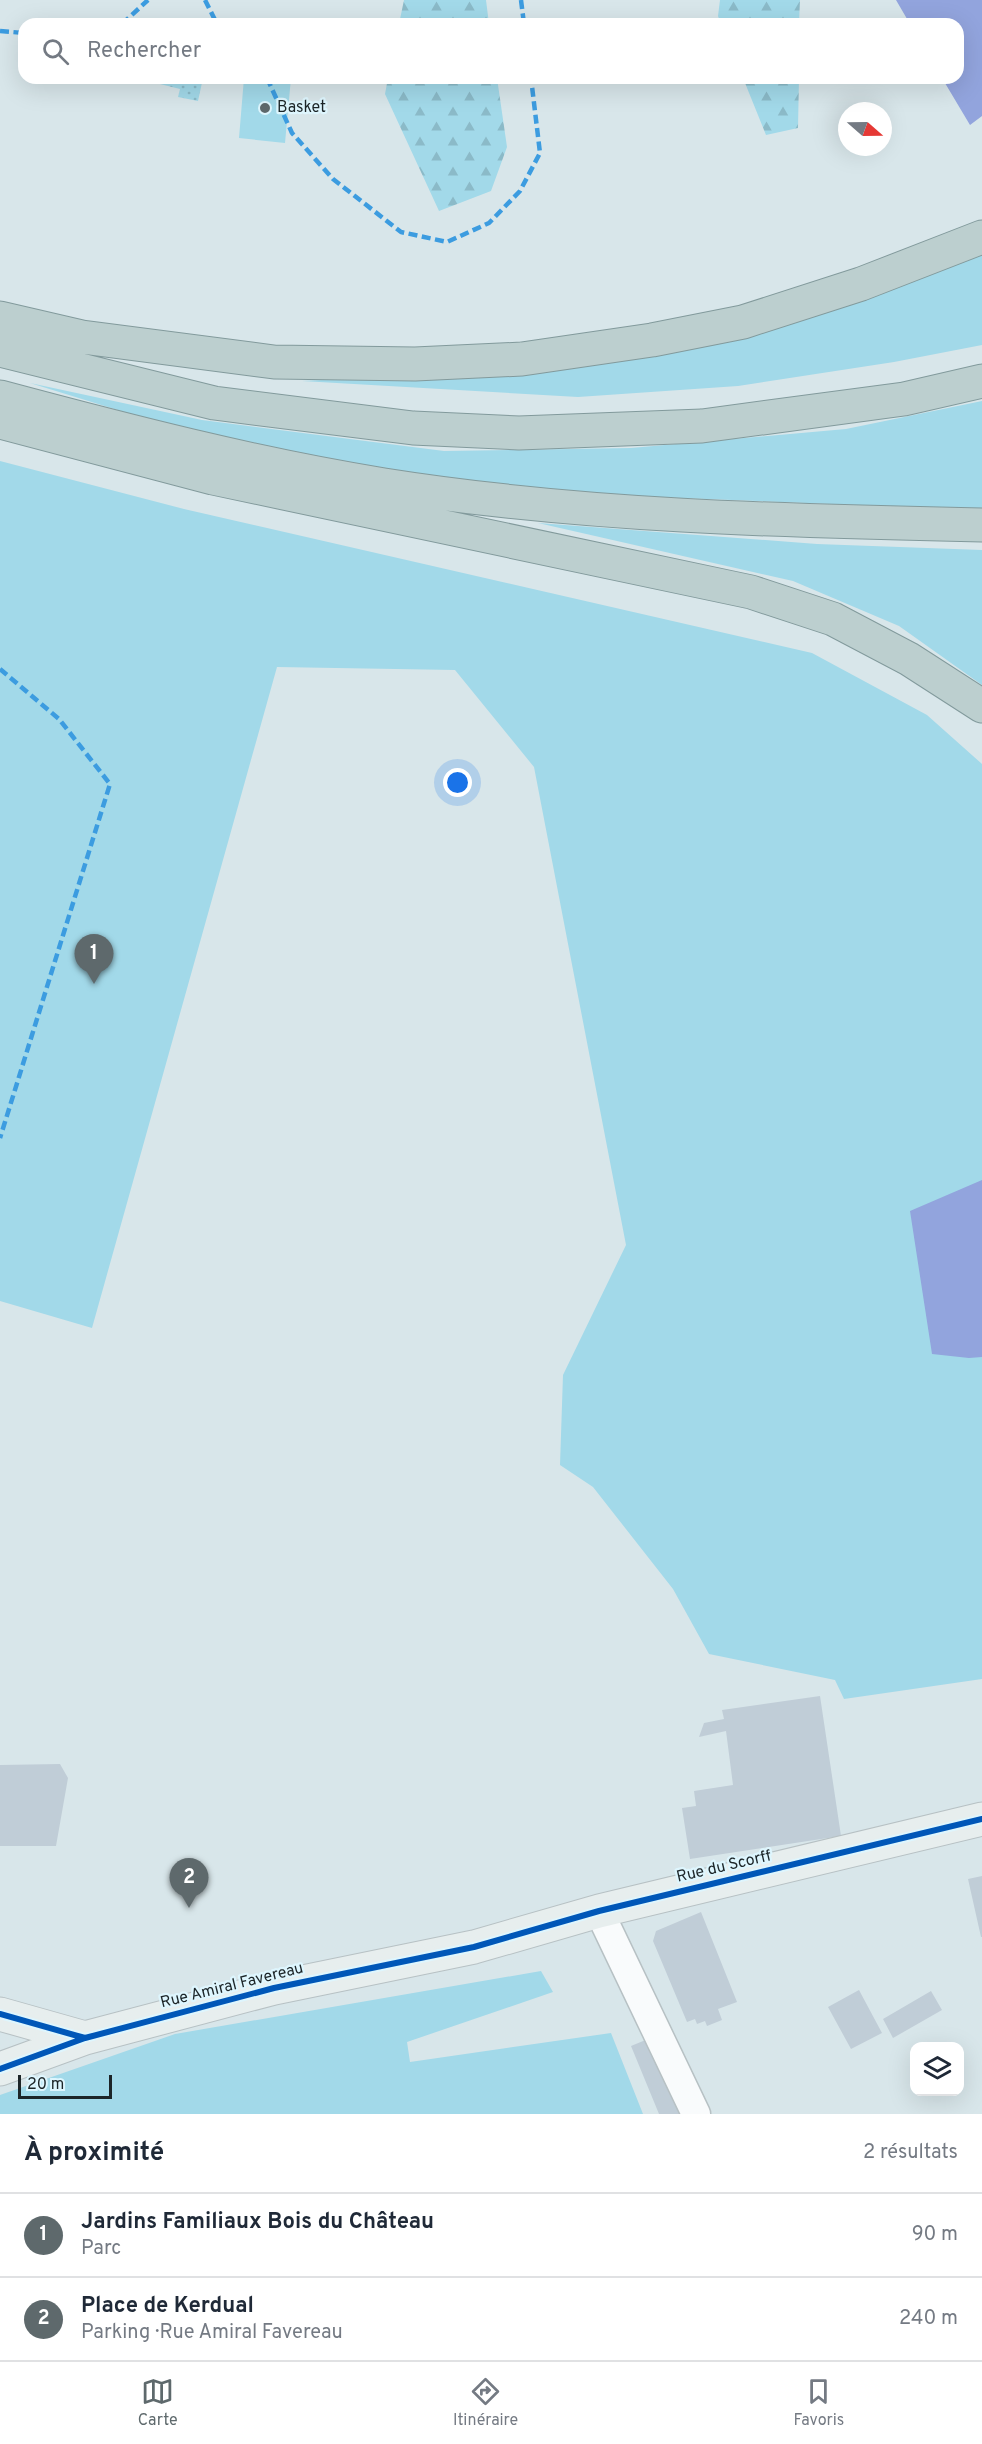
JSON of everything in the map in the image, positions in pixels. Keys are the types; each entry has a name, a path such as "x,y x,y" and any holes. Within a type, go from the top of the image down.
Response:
{"highway":[{"path":"0,318 82,337 274,362 415,364 522,358 652,340 743,322 861,284 982,237"},
{"path":"0,350 214,403 414,428 519,433 702,426 904,399 982,381"},
{"path":"0,397 129,432 255,461 386,485 536,503 691,516 982,525"},
{"path":"0,422 224,480 751,592 833,619 909,659 982,706"}],"street":[{"name":"Rue du Scorff","path":"474,1947 599,1911 974,1821"},
{"path":"599,1911 696,2114"},
{"name":"Rue Amiral Favereau","path":"0,2069 85,2038 274,1988 474,1947"},
{"path":"0,2014 85,2038"}],"green space":[{"path":"404,0 486,0 488,18 400,18"},
{"path":"720,0 800,0 799,18 719,18"},
{"path":"160,84 202,84 198,101 178,97 180,89"},
{"name":"Basket","path":"244,84 290,84 285,143 239,138"},
{"path":"387,84 498,84 507,147 491,191 439,211 385,94"},
{"path":"745,84 799,84 798,128 766,135"},
{"path":"982,252 982,345 894,362 738,386 578,397 302,381 551,368"},
{"path":"30,383 202,420 444,451 631,448 846,429 982,401 982,510 578,494 436,479 189,432"},
{"path":"0,461 184,509 812,653 927,715 982,764 982,1679 844,1699 835,1680 709,1654 673,1589 593,1487 560,1465 563,1375 626,1245 534,767 455,670 277,667 92,1328 0,1301"},
{"path":"538,523 817,544 982,550 982,685 899,626 793,581"},
{"path":"541,1971 553,1992 407,2042 410,2062 611,2033 643,2114 0,2114 0,2095 175,2034"}],"shaded area":[{"path":"896,0 982,0 982,116 970,125 946,84 964,84 964,18 906,18"},
{"path":"982,1180 982,1357 932,1354 910,1211"}],"building":[{"path":"820,1696 841,1836 690,1859 682,1808 696,1806 694,1791 733,1785 726,1731 699,1737 704,1723 724,1719 722,1710"},
{"path":"60,1764 68,1778 56,1846 0,1846 0,1765"},
{"path":"982,1876 982,1937 981,1937 968,1879"},
{"path":"701,1912 737,2002 718,2009 722,2020 707,2026 705,2021 697,2024 695,2019 687,2022 653,1941 656,1931"},
{"path":"859,1990 882,2033 851,2049 828,2007"},
{"path":"931,1991 942,2010 893,2038 883,2019"},
{"path":"648,2039 680,2114 659,2114 631,2046"}],"marked path":[{"path":"128,18 148,0"},
{"path":"205,0 214,18"},
{"path":"521,0 523,18"},
{"path":"0,31 18,32"},
{"path":"270,84 292,133 333,179 401,232 447,242 489,223 520,191 540,153 532,84"},
{"path":"0,669 59,719 110,784 0,1138"}],"cycle path":[{"path":"0,2069 85,2038 274,1988 474,1947 599,1911 982,1819"},
{"path":"0,2014 85,2038"}],"place":[{"name":"Basket","path":"265,108"},
{"name":"Jardins Familiaux Bois du Château","path":"94,984"},
{"name":"Place de Kerdual","path":"189,1908"}]}
